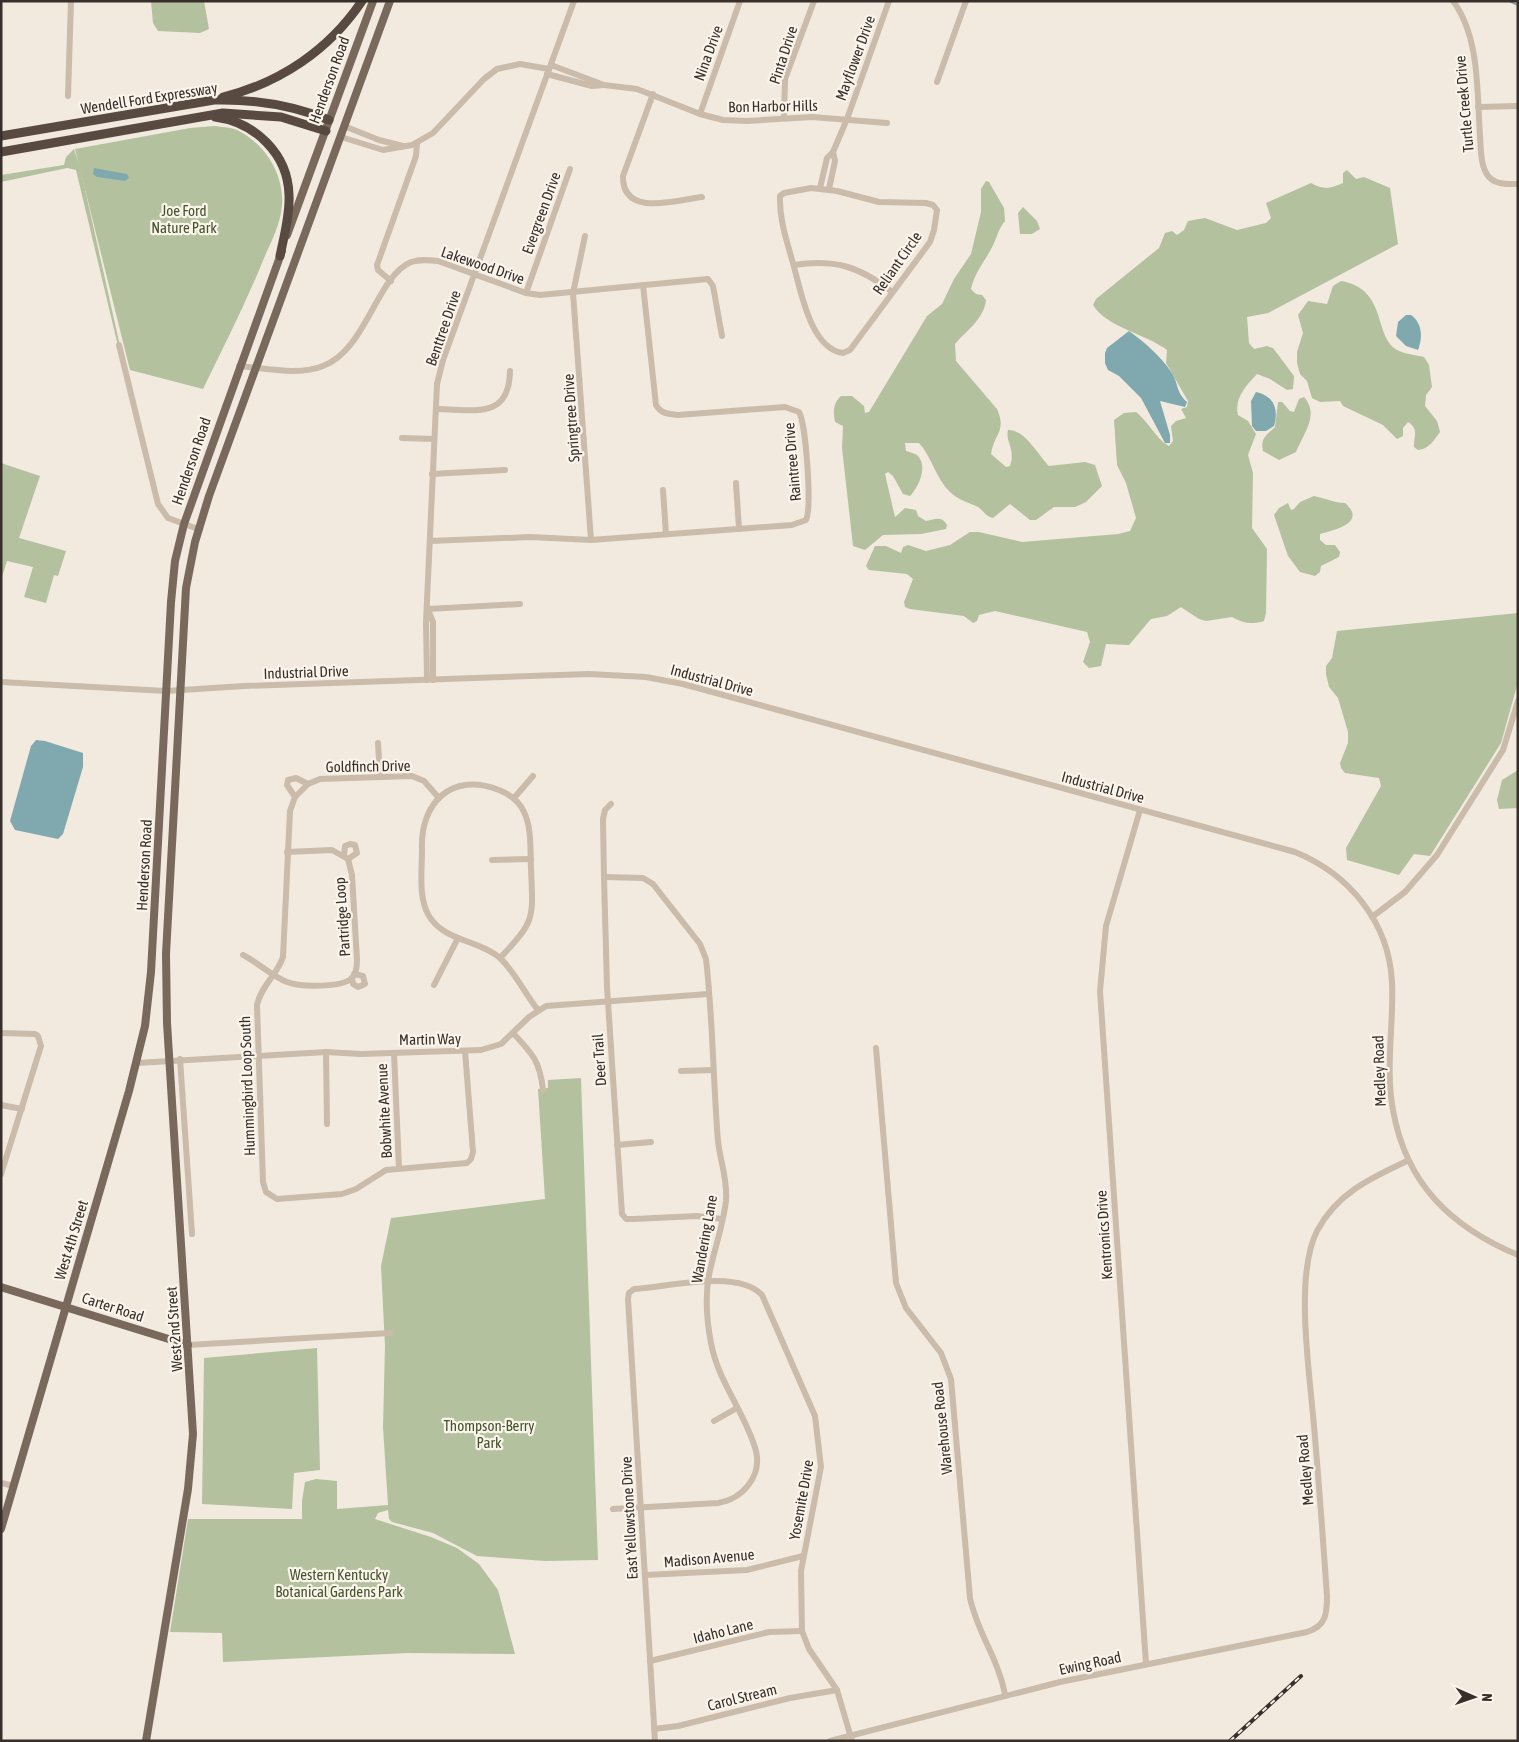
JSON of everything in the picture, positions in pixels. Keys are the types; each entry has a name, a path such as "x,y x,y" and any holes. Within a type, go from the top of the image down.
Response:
{"highway":[{"path":"196,102 247,91 286,73 331,38 362,1"},
{"name":"Wendell Ford Expressway","path":"1,136 196,102 222,100 264,102 298,109 330,120"},
{"name":"Wendell Ford Expressway","path":"1,154 223,113 260,114 296,121 326,131"},
{"path":"205,116 232,120 253,131 269,145 282,163 289,195 288,220 280,256"}],"main road":[{"name":"Henderson Road","path":"152,955 173,574 184,524 373,1"},
{"name":"Henderson Road","path":"168,913 186,588 198,529 390,1"},
{"path":"330,120 344,126"},
{"path":"326,131 341,137"},
{"name":"West 2nd Street","path":"146,1741 191,1462 193,1420 169,1060 166,991 168,913"},
{"name":"West 4th Street","path":"1,1530 137,1062 147,1008 152,955"},
{"name":"Carter Road","path":"1,1287 188,1345"}],"street":[{"path":"68,96 71,1"},
{"name":"Benttree Drive","path":"430,680 433,622 428,609 437,384 443,360 574,1"},
{"name":"Nina Drive","path":"700,114 740,1"},
{"name":"Pinta Drive","path":"784,118 785,79 814,1"},
{"name":"Mayflower Drive","path":"820,188 827,158 833,152 847,118 889,1"},
{"path":"937,82 966,1"},
{"name":"Turtle Creek Drive","path":"1452,1 1468,29 1485,172 1493,181 1518,184"},
{"name":"Bon Harbor Hills","path":"341,137 383,150 417,143 433,133 484,79 497,69 520,64 549,69 604,85 627,87 653,94 700,114 737,121 784,118 847,118 887,123"},
{"path":"653,94 623,176 624,188 631,198 648,204 702,197"},
{"path":"1478,108 1518,106"},
{"name":"Bon Harbor Hills","path":"344,126 379,140 405,146"},
{"path":"391,281 378,270 378,265 416,156 417,143"},
{"name":"Mayflower Drive","path":"829,190 834,161 833,152"},
{"name":"Evergreen Drive","path":"526,293 570,169"},
{"name":"Reliant Circle","path":"820,188 879,202 926,203 936,207 937,219 930,242 850,350 838,353 823,340 810,320 800,297 794,265 786,241 780,196 793,191 820,188"},
{"name":"Springtree Drive","path":"585,236 573,293 587,460 591,540"},
{"name":"Lakewood Drive","path":"240,366 309,370 324,366 337,358 354,341 391,281 405,266 425,259 438,261 526,293 573,293 708,278 713,286 722,336"},
{"path":"794,265 818,261 842,264 867,274 892,292"},
{"name":"Raintree Drive","path":"430,541 530,537 591,540 798,524 806,520 809,511 802,416 796,409 786,407 678,415 662,412 656,405 643,285"},
{"path":"119,345 158,504 168,518 198,529"},
{"path":"436,409 482,409 498,405 508,392 510,371"},
{"path":"402,438 434,439"},
{"path":"432,474 505,470"},
{"path":"736,483 739,529"},
{"path":"663,490 666,534"},
{"path":"428,609 520,604"},
{"name":"Industrial Drive","path":"1,682 179,691 244,686 589,674 646,677 672,682 1276,847 1310,859 1345,884 1359,897 1372,918"},
{"path":"1372,918 1413,884 1437,855 1503,750 1518,701"},
{"path":"378,743 380,776"},
{"name":"Goldfinch Drive","path":"295,797 308,784 326,778 405,775 418,778 439,798"},
{"path":"514,798 533,776"},
{"path":"295,797 288,788 288,780 296,778 308,784"},
{"path":"500,958 521,936 529,922 533,906 531,859 526,818 514,798 493,788 472,783 455,787 439,798 427,814 421,837 424,904 433,922 458,938 500,958 538,1010"},
{"name":"Hummingbird Loop South","path":"295,797 290,811 287,852 284,950 281,963 263,988 257,1005 263,1182 266,1192 273,1198 342,1194 356,1189 380,1173 399,1168"},
{"name":"Deer Trail","path":"611,804 605,810 603,819 604,877 608,1000 623,1217 634,1219 697,1216 722,1219"},
{"name":"Kentronics Drive","path":"1140,810 1106,926 1100,991 1146,1664"},
{"name":"Partridge Loop","path":"244,955 289,983 302,985 337,984 353,976 357,966 357,950 352,875 346,857 332,850 287,852"},
{"path":"492,860 531,859"},
{"name":"Wandering Lane","path":"604,877 644,878 653,884 700,944 706,959 719,1151 726,1186 726,1202 708,1282 711,1344 736,1408 751,1438 757,1460 755,1474 743,1492 732,1500 718,1503 614,1509"},
{"name":"Medley Road","path":"1326,1591 1306,1316 1307,1261 1317,1231 1327,1214 1339,1201 1363,1182 1407,1161 1396,1126 1390,1089 1390,968 1383,942 1372,918"},
{"path":"434,985 458,938"},
{"name":"Martin Way","path":"137,1062 326,1052 465,1051 494,1047 513,1033 538,1010 560,1003 708,994"},
{"path":"1,1033 31,1033 38,1036 41,1051 1,1174"},
{"path":"513,1033 537,1061 543,1090"},
{"name":"Warehouse Road","path":"876,1048 896,1282 906,1308 941,1353 951,1379 970,1598 978,1624 996,1662 1005,1694"},
{"path":"399,1168 467,1163 473,1156 465,1051"},
{"path":"326,1052 328,1124"},
{"name":"Bobwhite Avenue","path":"394,1053 399,1168"},
{"path":"180,1059 192,1234"},
{"path":"681,1071 714,1070"},
{"path":"1,1105 22,1109"},
{"path":"617,1145 651,1142"},
{"path":"1407,1161 1433,1198 1458,1222 1485,1240 1518,1255"},
{"path":"180,1212 190,1213"},
{"name":"Yosemite Drive","path":"628,1295 634,1289 708,1282 748,1285 762,1295 813,1410 821,1455 821,1467 800,1578 802,1631 809,1649 837,1690 851,1738"},
{"name":"East Yellowstone Drive","path":"628,1295 655,1741"},
{"path":"188,1345 390,1333"},
{"path":"714,1420 736,1408"},
{"path":"1,1483 14,1486"},
{"name":"Madison Avenue","path":"645,1575 747,1570 803,1556"},
{"name":"Ewing Road","path":"830,1741 851,1738 1005,1694 1316,1630 1322,1625 1326,1616 1326,1591"},
{"name":"Idaho Lane","path":"650,1661 770,1632 802,1631"},
{"name":"Carol Stream","path":"654,1729 678,1726 790,1698 837,1690"}],"green space":[{"path":"151,1 204,1 209,29 200,33 158,31 153,23"},
{"name":"Joe Ford Nature Park","path":"214,126 237,130 264,151 276,170 280,181 282,204 280,218 273,238 203,389 130,370 75,149 190,128"},
{"path":"74,149 80,167 120,346 118,346 76,170 67,168 1,182 1,175 64,165 66,157"},
{"path":"1347,170 1356,179 1364,177 1390,188 1398,244 1268,313 1247,317 1249,343 1254,349 1267,346 1273,348 1294,376 1293,389 1287,390 1270,379 1257,374 1239,398 1237,409 1238,415 1248,421 1256,434 1248,455 1253,473 1252,528 1267,549 1266,613 1264,621 1247,623 1232,617 1206,621 1199,619 1181,607 1167,616 1151,619 1129,645 1106,644 1101,666 1089,668 1083,662 1090,642 1087,632 995,611 979,615 977,621 973,623 964,616 910,609 905,607 904,602 913,579 907,574 869,570 866,566 875,546 886,546 901,553 903,547 908,545 926,551 950,545 970,532 979,532 1022,542 1118,534 1130,531 1136,518 1126,483 1117,465 1114,420 1124,413 1136,412 1160,439 1169,446 1173,441 1171,426 1176,421 1186,418 1181,409 1187,407 1188,401 1166,363 1167,350 1107,319 1093,305 1096,299 1159,248 1165,233 1172,231 1177,235 1184,230 1188,221 1205,218 1237,230 1266,223 1271,218 1266,203 1311,183 1323,188 1343,183 1343,173"},
{"path":"986,181 989,182 1004,208 1005,221 975,276 971,289 976,294 982,295 986,300 985,307 974,324 955,344 956,361 997,409 1000,416 1000,428 991,454 1006,467 1010,466 1012,455 1007,434 1008,430 1014,431 1026,438 1049,466 1085,462 1095,465 1102,486 1086,502 1075,507 1054,507 1036,520 1030,520 1010,504 993,518 986,515 978,507 953,495 945,487 919,443 905,443 906,451 917,455 922,465 922,471 919,482 910,496 903,494 893,476 888,472 885,474 895,517 905,508 916,510 918,516 926,521 942,520 947,525 946,529 921,534 883,535 865,550 853,546 842,448 843,426 835,422 835,405 841,396 852,396 864,406 865,413 869,412 927,316 942,304 954,279 971,254 981,212 981,189"},
{"path":"1023,207 1037,221 1040,229 1032,234 1020,234 1018,213"},
{"path":"1341,281 1356,286 1366,293 1378,313 1385,334 1397,350 1424,357 1429,365 1432,387 1426,395 1425,406 1437,421 1440,432 1431,444 1425,448 1418,450 1414,447 1415,430 1408,422 1403,428 1403,436 1397,439 1383,425 1343,406 1340,401 1320,402 1312,398 1307,381 1300,374 1297,363 1297,352 1303,333 1298,315 1308,301 1327,304 1333,286"},
{"path":"1304,397 1309,404 1310,418 1296,452 1279,460 1263,451 1263,440 1275,427 1278,402 1282,402 1290,411 1294,412 1299,399"},
{"path":"1,463 40,476 19,538 66,551 58,576 54,575 46,603 24,597 33,567 7,561 1,580"},
{"path":"1314,496 1345,503 1353,516 1351,521 1340,528 1320,534 1320,540 1326,545 1335,545 1340,552 1339,557 1321,566 1320,572 1315,576 1300,572 1288,556 1274,515 1279,508 1288,503 1291,510 1300,502"},
{"path":"1518,613 1518,682 1501,743 1430,856 1414,854 1399,875 1347,860 1346,848 1381,786 1379,778 1345,773 1341,768 1340,763 1348,743 1348,732 1338,698 1329,687 1326,674 1326,666 1332,658 1337,631"},
{"path":"1518,770 1518,808 1499,809 1497,800 1502,780"},
{"name":"Thompson-Berry Park","path":"581,1078 598,1560 545,1561 477,1556 433,1533 392,1522 389,1519 388,1510 378,1513 375,1519 431,1537 457,1548 479,1564 498,1590 515,1654 408,1653 223,1662 222,1633 170,1632 188,1519 302,1519 305,1482 316,1479 337,1481 337,1509 388,1505 383,1427 385,1346 381,1266 391,1218 545,1199 538,1089 548,1088 548,1080"},
{"path":"317,1348 320,1470 294,1473 292,1509 202,1504 204,1358"}],"water":[{"path":"94,168 127,174 129,178 125,181 97,177 93,174"},
{"path":"1406,315 1411,315 1415,318 1419,326 1421,340 1418,350 1406,346 1396,336 1398,322"},
{"path":"1129,331 1167,366 1183,398 1187,402 1185,407 1160,401 1170,435 1170,443 1165,443 1141,398 1119,376 1108,370 1105,363 1107,348"},
{"path":"1256,392 1267,397 1274,404 1276,414 1274,426 1266,431 1256,431 1252,426 1251,401"},
{"path":"36,740 83,753 83,767 63,834 58,839 15,830 10,821 31,746"}],"waterway":[{"path":"1509,1 1518,5"}],"railway":[{"path":"1230,1741 1301,1676"}],"park label":[{"name":"Western Kentucky Botanical Gardens Park","path":"339,1582"}]}
